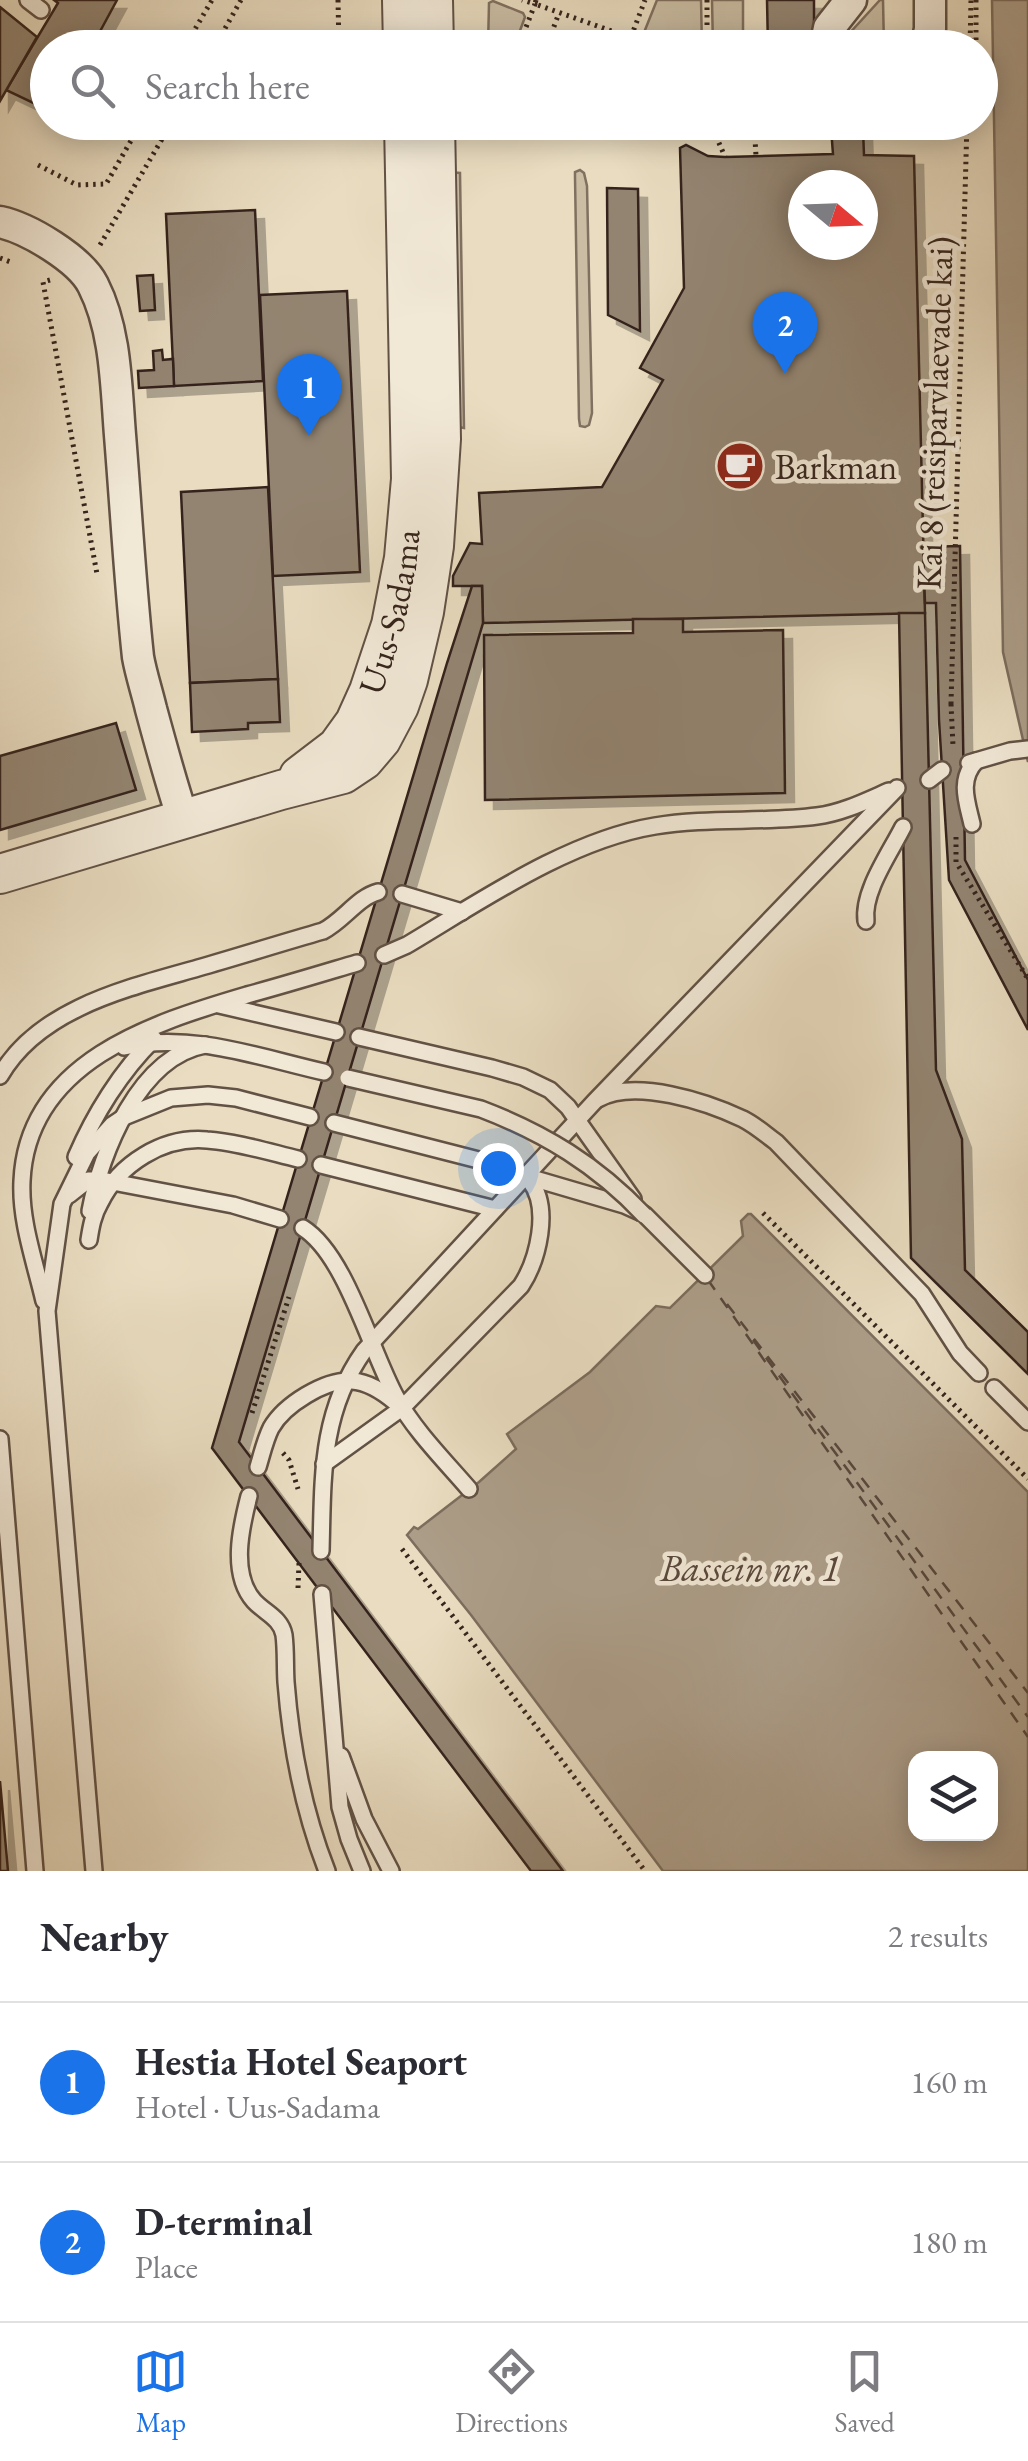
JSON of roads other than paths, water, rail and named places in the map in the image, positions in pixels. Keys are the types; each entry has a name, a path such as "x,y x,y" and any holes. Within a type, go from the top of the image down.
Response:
{"street":[{"path":"402,0 403,30"},
{"path":"434,0 434,30"},
{"path":"829,30 850,0"},
{"path":"930,0 930,30"},
{"name":"Uus-Sadama","path":"281,790 337,747 355,722 391,625 404,558 411,479 404,140"},
{"name":"Uus-Sadama","path":"0,874 344,774 382,740 398,706 414,654 432,563 441,440 435,140"},
{"path":"0,222 34,237 83,272 92,281 106,313 115,374 139,661 182,819"},
{"path":"409,395 422,422 441,440"}],"lane":[{"path":"972,824 965,778 975,761 1028,749"},
{"path":"321,1551 324,1464 330,1421 345,1381 371,1343 594,1101 899,786 855,806 819,816 676,824 640,829 588,846 384,955"},
{"path":"866,920 869,893 903,827"},
{"path":"0,1076 36,1036 92,1002 323,931 368,895 378,892"},
{"path":"402,894 462,912"},
{"path":"94,1871 47,1311 24,1220 22,1181 30,1137 43,1110 66,1082 116,1044 215,1004 357,963"},
{"path":"215,1004 336,1032"},
{"path":"47,1311 62,1204 72,1168 122,1076 152,1041 183,1015"},
{"path":"348,1078 480,1108 550,1142 608,1179 704,1275 644,1214 558,1096 524,1078 492,1068 359,1037"},
{"path":"96,1057 116,1048 177,1040 324,1072"},
{"path":"89,1240 89,1219 106,1180 104,1157 124,1117 163,1064 189,1048 205,1044"},
{"path":"594,1101 617,1092 659,1092 726,1112 758,1128 922,1294 960,1354 979,1373"},
{"path":"62,1204 88,1152 112,1124 171,1098 236,1098 310,1117"},
{"path":"334,1123 502,1166 644,1214"},
{"path":"106,1180 162,1146 185,1140 208,1140 298,1160"},
{"path":"321,1165 495,1208"},
{"path":"324,1464 402,1408 528,1276 540,1234 536,1194 525,1176"},
{"path":"62,1204 88,1180 106,1180 233,1205 280,1219"},
{"path":"303,1228 319,1240 331,1258 402,1408"},
{"path":"258,1467 271,1429 288,1407 300,1398 345,1381 382,1392 402,1408 468,1489"},
{"path":"994,1388 1028,1422"},
{"path":"0,1439 36,1871"},
{"path":"249,1496 241,1534 243,1578 255,1602 278,1621 284,1632 298,1774 326,1871"},
{"path":"322,1594 340,1808 362,1871"},
{"path":"334,1737 364,1819 391,1871"}],"water":[{"path":"992,0 1028,0 1028,762 1003,652 994,140 998,140 998,30 993,30"},
{"name":"Bassein nr. 1","path":"751,1214 1028,1492 1028,1871 663,1871 407,1535 516,1449 507,1434 590,1372 656,1306 670,1308 743,1236 741,1221"}],"place":[{"name":"D-terminal","path":"785,374"},
{"name":"Hestia Hotel Seaport","path":"309,436"},
{"name":"Barkman","path":"740,466"}]}
